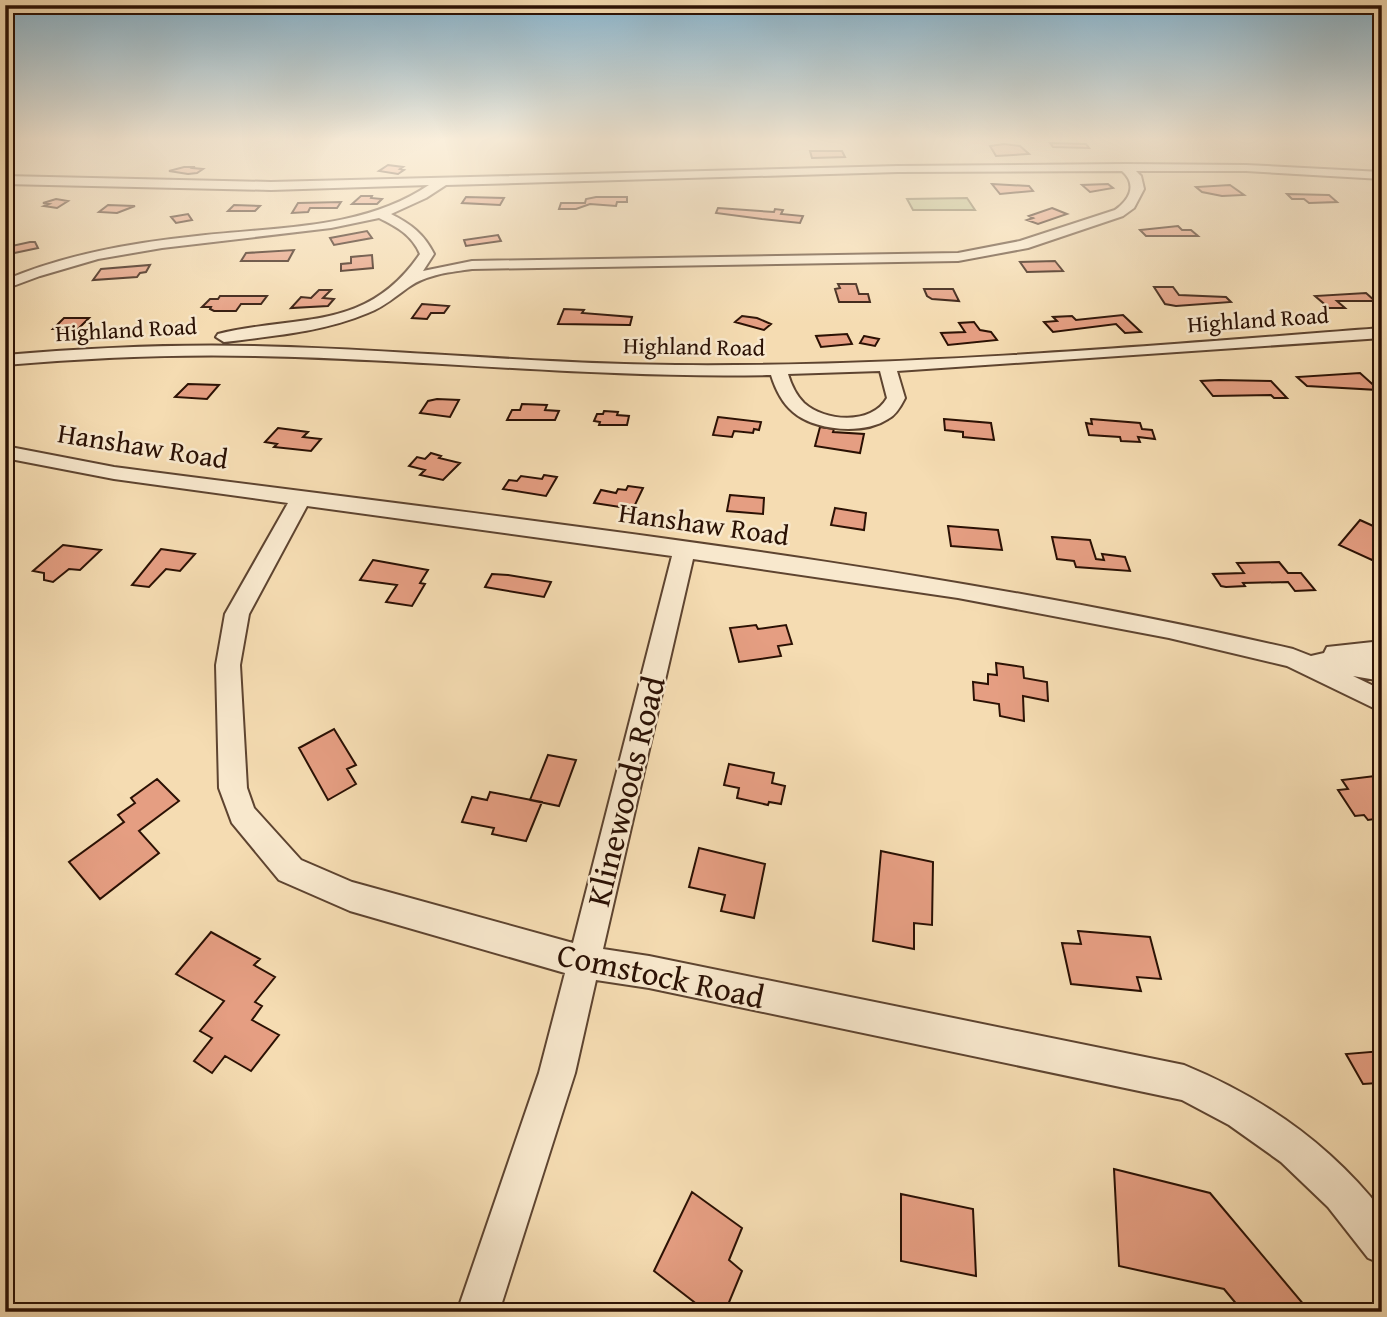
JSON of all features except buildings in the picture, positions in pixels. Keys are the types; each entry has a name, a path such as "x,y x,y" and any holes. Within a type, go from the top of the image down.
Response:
{"street":[{"path":"5,285 61,264 116,251 317,226 380,214 413,201"},
{"path":"194,348 214,338 290,329 334,320 374,304 407,282 438,270 463,266 791,258 941,258 982,253 1047,238 1119,213 1132,201"},
{"path":"380,214 412,230 422,239 427,254 438,262 463,266"},
{"path":"407,282 420,268 427,254"},
{"name":"Highland Road","path":"5,360 106,351 194,348 528,365 668,370 778,370 887,366 1382,333"},
{"path":"778,370 799,409 814,417 856,423 883,416 896,398 887,366"},
{"name":"Hanshaw Road","path":"5,452 114,473 300,500 684,550 958,590 1169,629 1293,658 1382,702"},
{"name":"Comstock Road","path":"300,500 247,590 237,614 228,665 233,788 242,814 290,870 350,896 583,962 649,972 1184,1083 1253,1117 1299,1151 1343,1195 1382,1244"},
{"name":"Klinewoods Road","path":"478,1312 557,1073 684,550"},
{"path":"1293,658 1382,650"},
{"path":"1293,658 1382,671"}],"green space":[{"path":"908,201 969,201 975,210 913,210"}]}
